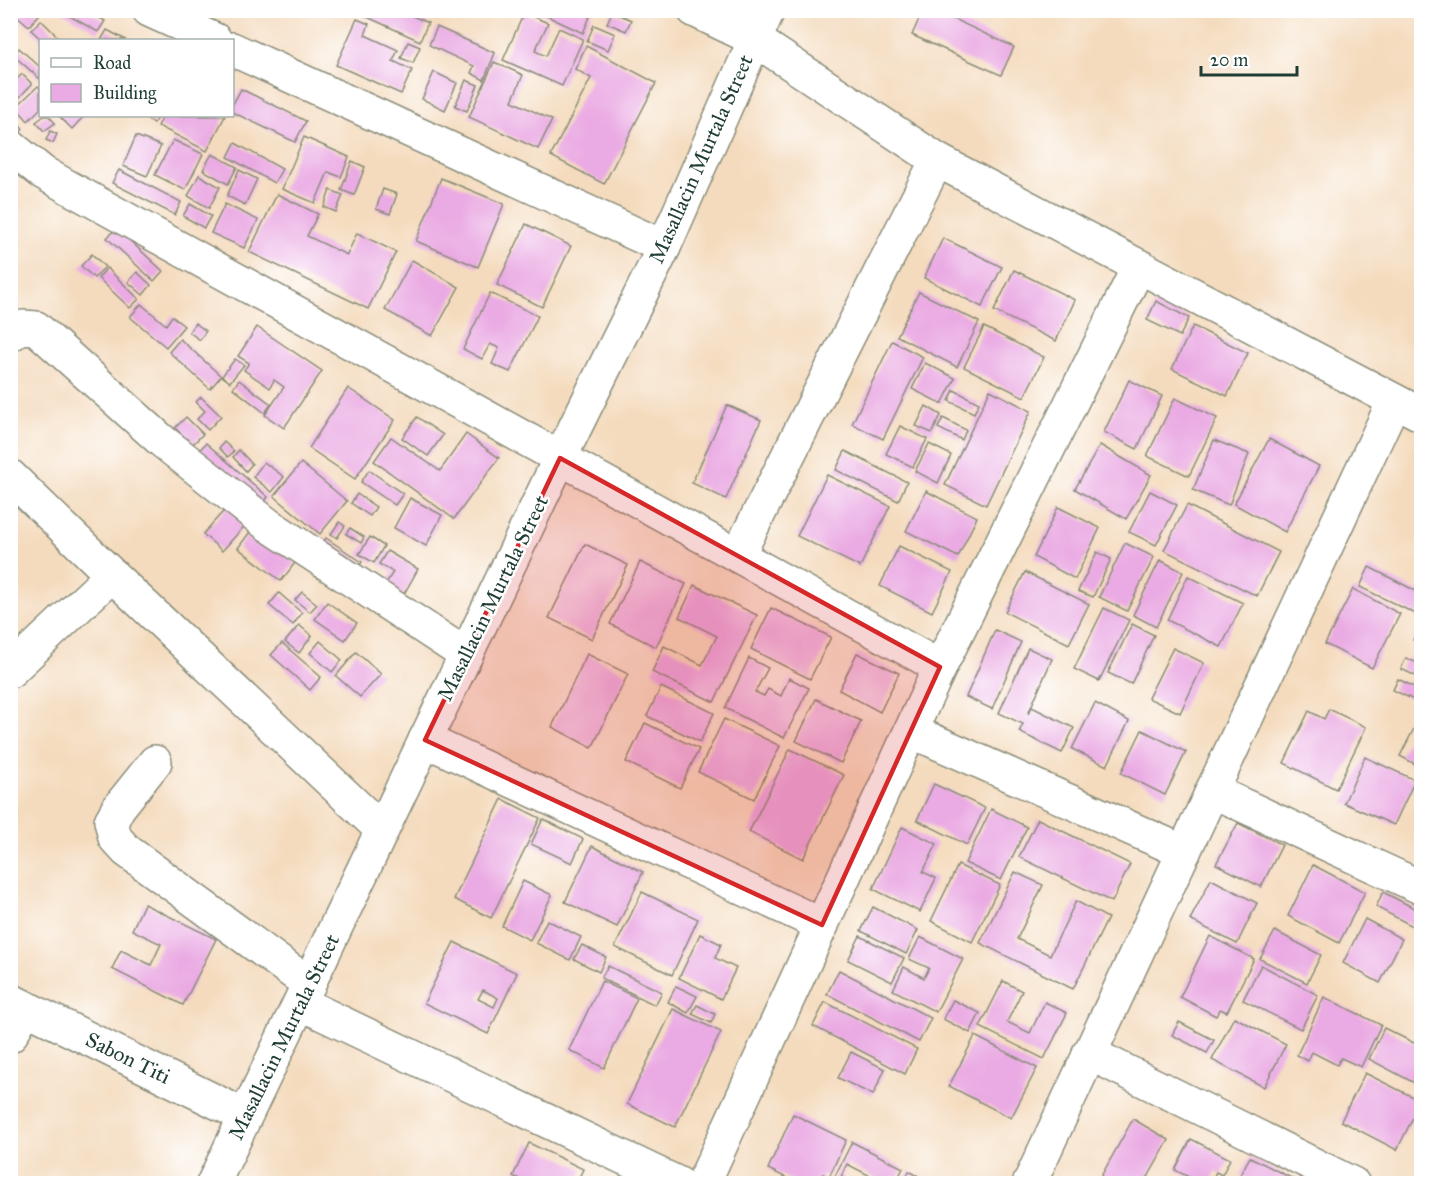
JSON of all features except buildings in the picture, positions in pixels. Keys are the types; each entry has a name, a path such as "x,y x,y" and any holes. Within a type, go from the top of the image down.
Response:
{"street":[{"path":"149,10 213,39"},
{"path":"694,10 761,25 937,160 1408,408 1212,791 1029,1184"},
{"name":"Masallacin Murtala Street","path":"223,1180 245,1116 560,458 664,247 761,25"},
{"path":"234,50 664,247"},
{"path":"10,146 42,172 68,187 940,667"},
{"path":"738,555 937,160"},
{"path":"703,1184 940,667 1139,266"},
{"path":"10,335 23,327 36,328 162,441 267,524 466,655"},
{"path":"10,476 382,830"},
{"path":"10,671 112,575"},
{"path":"911,730 1184,852"},
{"path":"425,740 822,925"},
{"path":"154,762 111,821 115,838 127,851 305,994 679,1184"},
{"path":"1212,791 1418,878"},
{"path":"10,1036 18,1004"},
{"name":"Sabon Titi","path":"18,1004 245,1116"},
{"path":"1089,1053 1353,1184"}],"highlighted area":[{"path":"560,458 940,667 822,925 425,740"}]}
